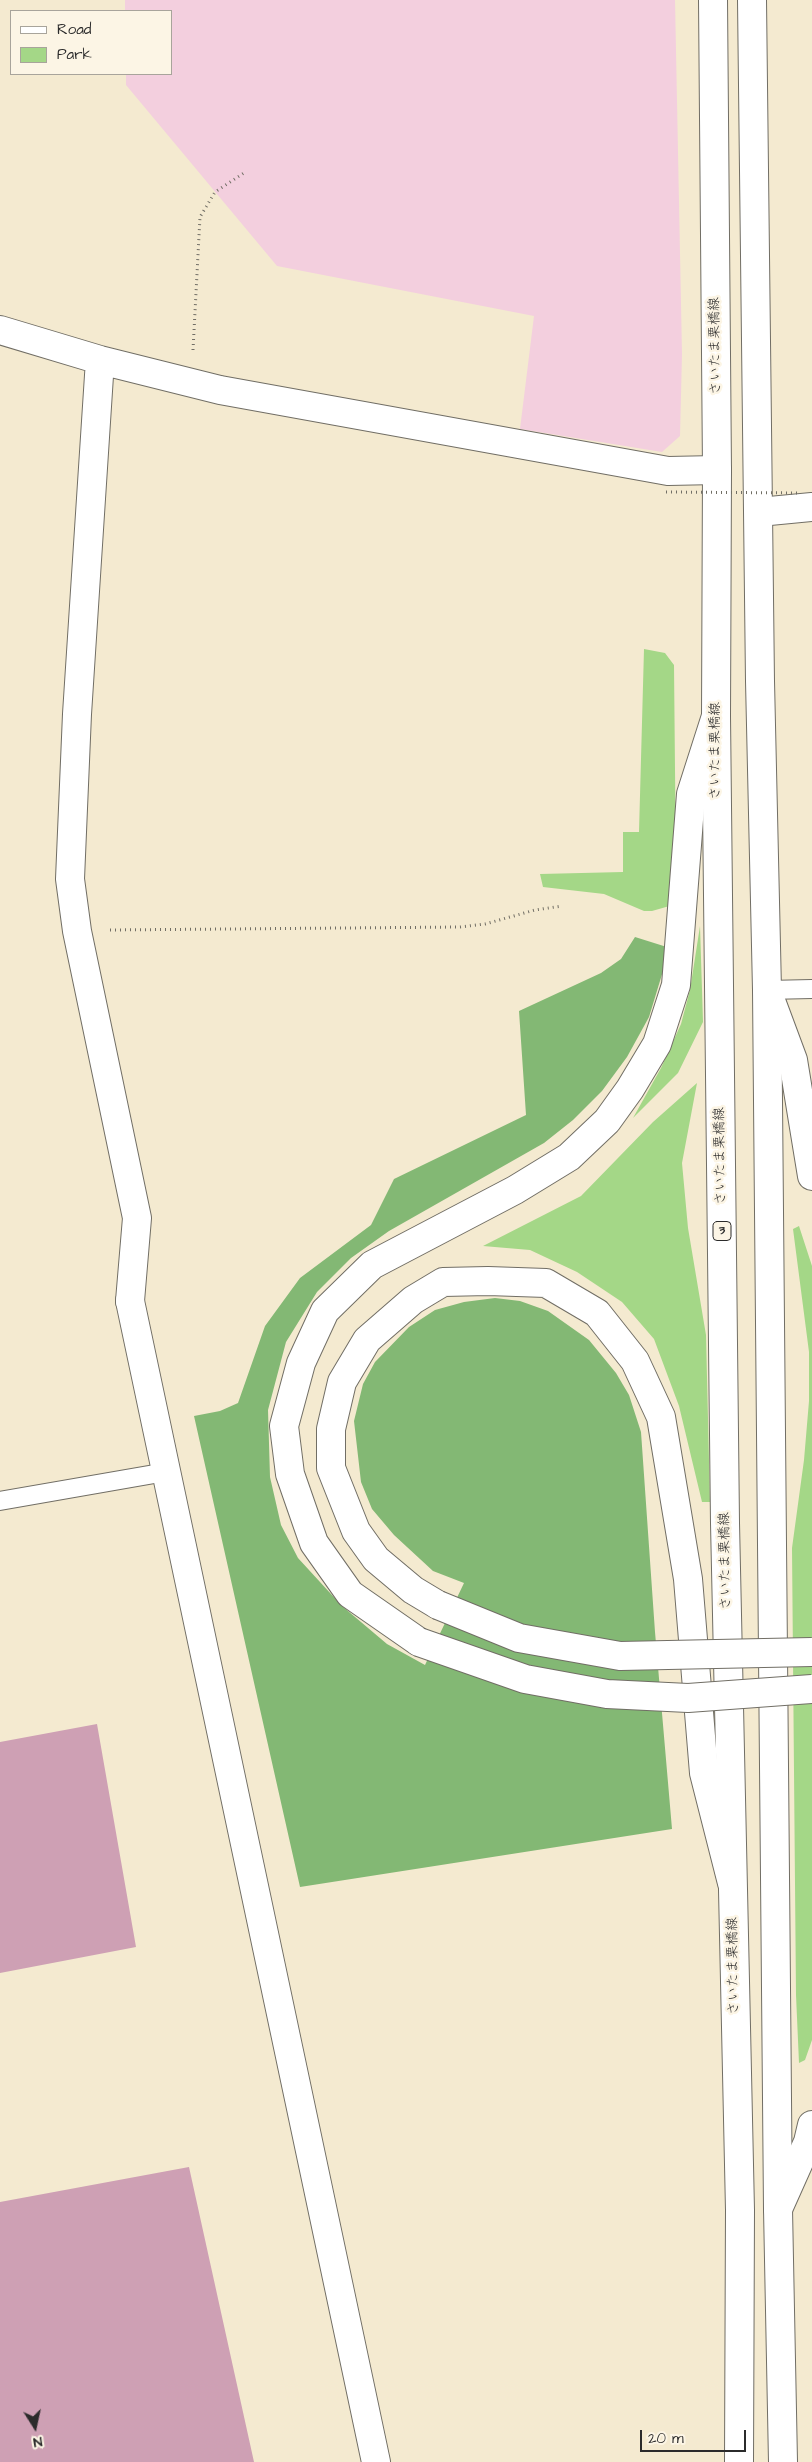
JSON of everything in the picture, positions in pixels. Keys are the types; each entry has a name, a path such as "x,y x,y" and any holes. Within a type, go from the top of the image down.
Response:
{"main road":[{"name":"さいたま栗橋線","path":"713,0 717,470 716,716 725,1523 740,2210 739,2462"},
{"path":"752,0 767,990 778,2209 783,2462"},
{"path":"0,330 100,360 192,383 668,471 717,470"},
{"path":"100,360 77,714 70,879 77,931 137,1218 130,1301 376,2462"},
{"path":"759,512 806,500"},
{"path":"716,716 691,794 676,985 657,1044 630,1089 607,1121 569,1157 515,1190 372,1265 325,1311 301,1362 284,1426 290,1474 314,1543 350,1594 418,1642 525,1679 607,1694 688,1698 812,1689"},
{"path":"767,990 793,1060 812,1176"},
{"path":"732,1883 704,1773 688,1579 661,1417 635,1361 597,1313 546,1283 443,1282 413,1300 367,1340 342,1382 331,1429 331,1468 356,1531 376,1559 413,1590 438,1605 518,1638 620,1656 812,1652"},
{"path":"778,2209 808,2142 812,2125"}],"lane":[{"path":"767,990 812,990"},
{"path":"0,1501 166,1472"}],"path":[{"path":"192,383 200,217 215,192 244,173"},
{"path":"666,492 806,500"},
{"path":"77,931 460,927 485,924 535,910 562,906"}],"shaded area":[{"path":"125,0 675,0 682,354 680,436 662,452 520,429 534,316 277,266 126,85 126,75 172,75 172,10 125,10"}],"green space":[{"path":"644,649 665,653 674,665 676,874 673,905 652,911 644,911 604,894 543,887 540,874 623,872 623,832 639,832"},
{"path":"700,926 703,1022 678,1073 633,1118 661,1068 681,1024 690,990"},
{"path":"635,937 670,948 649,1017 627,1057 602,1091 573,1120 544,1143 389,1231 351,1258 317,1292 286,1342 268,1410 270,1477 281,1525 298,1558 342,1606 387,1644 425,1665 464,1583 433,1571 394,1535 372,1509 361,1482 354,1421 363,1384 375,1362 409,1327 435,1310 464,1302 495,1298 520,1301 548,1311 589,1340 616,1373 629,1395 641,1432 655,1632 672,1829 300,1887 194,1416 220,1411 238,1403 265,1326 300,1278 371,1225 394,1179 526,1115 519,1011 601,973 621,959"},
{"path":"697,1083 682,1163 688,1228 706,1335 710,1502 702,1502 679,1406 654,1339 622,1302 577,1272 530,1250 483,1246 581,1196 653,1122"},
{"path":"799,1226 812,1266 812,2040 805,2060 799,2063 796,1995 792,1548 804,1460 809,1401 809,1352 793,1229"}],"building":[{"path":"97,1724 136,1947 0,1973 0,1742"},
{"path":"189,2167 254,2462 0,2462 0,2202"}]}
